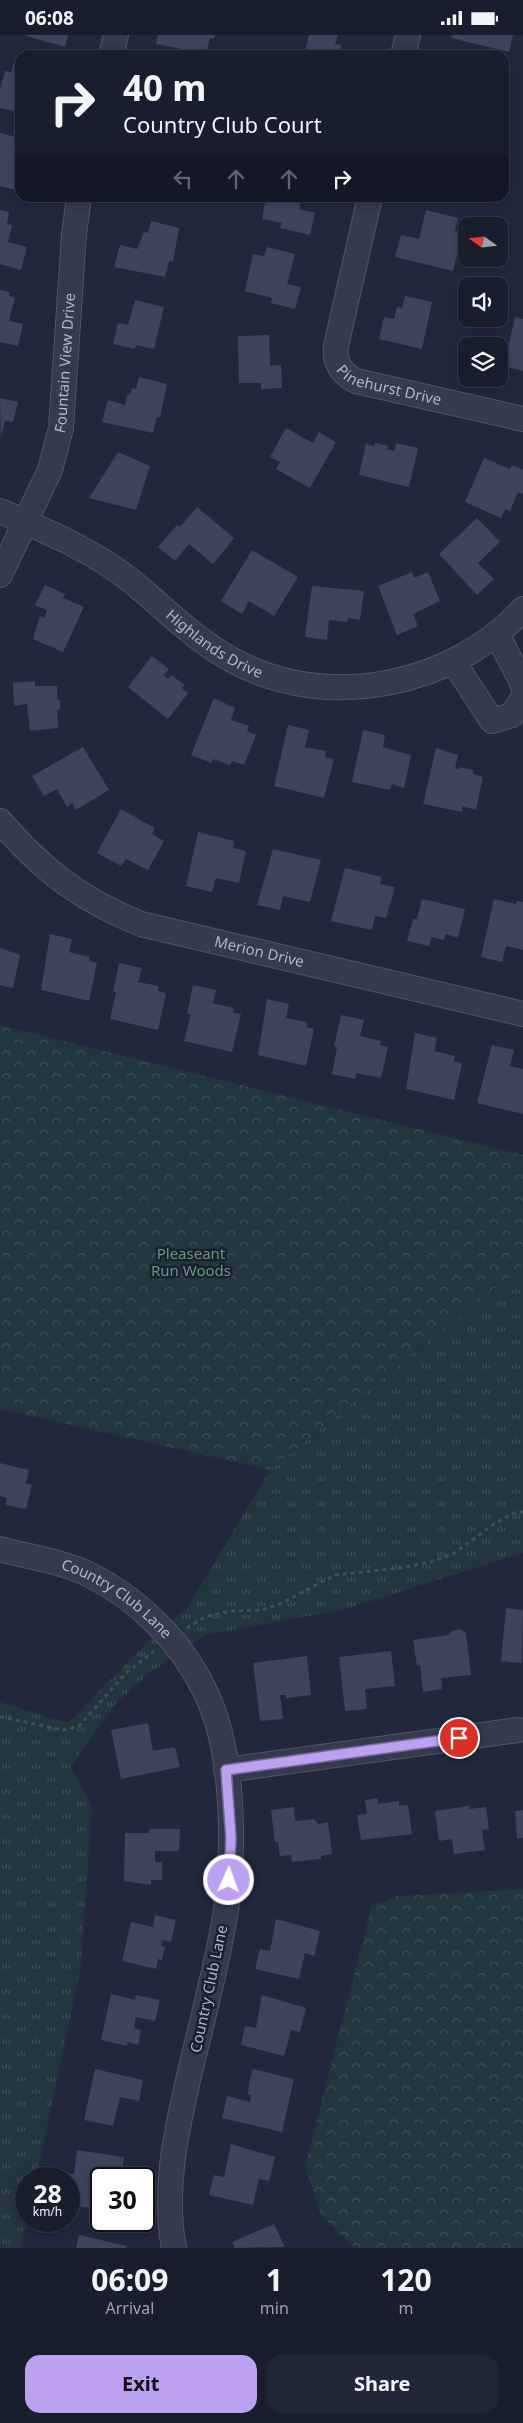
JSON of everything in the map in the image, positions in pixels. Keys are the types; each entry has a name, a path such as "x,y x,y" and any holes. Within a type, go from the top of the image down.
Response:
{"street":[{"path":"112,50 116,35"},
{"path":"404,50 408,35"},
{"name":"Fountain View Drive","path":"26,522 50,470 61,428 74,234 78,202"},
{"name":"Pinehurst Drive","path":"369,202 336,345 335,353 341,371 356,381 523,419"},
{"name":"Highlands Drive","path":"0,511 26,522 108,565 206,645 238,664 266,675 310,685 362,686 410,677 453,661 497,634 523,609"},
{"path":"0,575 26,522"},
{"path":"497,634 523,685"},
{"path":"453,661 492,721 512,715 523,699"},
{"name":"Merion Drive","path":"0,821 9,846 74,891 106,910 141,924 523,1014"},
{"name":"Country Club Lane","path":"0,1549 66,1565 88,1575 127,1598 151,1617 190,1663 205,1690 216,1718 226,1770 231,1838 229,1880 222,1936 172,2158 169,2218 174,2248"},
{"path":"226,1770 518,1730"}],"path":[{"path":"0,1717 64,1730 79,1727 125,1674 170,1639 206,1616 231,1611 262,1610 280,1604 335,1575 400,1568 430,1562 453,1554 494,1523 516,1512 523,1512"}],"green space":[{"name":"Pleaseant Run Woods","path":"0,1025 523,1155 523,1265 270,1470 0,1409"},
{"path":"523,1265 523,1553 342,1610 205,1635 148,1674 118,1701 70,1767 92,1805 81,1966 39,2167 15,2167 15,2232 24,2232 21,2248 0,2248 0,1702 68,1723 146,1644 188,1607 270,1470"},
{"path":"523,1889 523,2248 355,2248 321,2215 305,2166 372,1905 398,1896"}],"building":[{"path":"23,35 68,35 65,47"},
{"path":"158,35 215,35 214,39 210,38 207,50 186,50 156,44"},
{"path":"309,35 338,35 335,44 341,45 340,50 305,50"},
{"path":"452,35 513,35 509,52 509,50 501,50 451,38"},
{"path":"15,59 15,112 0,108 0,89 5,71 11,72"},
{"path":"0,133 15,137 15,190 0,186"},
{"path":"265,202 301,202 299,209 315,213 310,235 280,228 282,223 262,219"},
{"path":"0,210 9,212 7,224 12,225 8,242 27,247 21,270 0,264"},
{"path":"426,210 458,218 455,231 458,232 458,250 453,271 395,257 401,235 419,239"},
{"path":"151,221 179,228 173,262 169,261 165,277 114,267 120,245 137,249 144,232 148,233"},
{"path":"267,247 295,254 287,284 301,287 295,309 271,303 272,298 245,291 253,254 264,256"},
{"path":"0,290 10,292 9,296 15,298 9,321 23,324 18,346 0,342"},
{"path":"405,296 432,302 422,349 379,339 384,317 394,319 397,307 402,308"},
{"path":"135,300 164,307 154,349 136,345 135,349 113,344 118,323 128,325"},
{"path":"515,317 523,319 523,371 508,367 508,348"},
{"path":"269,335 270,366 281,365 282,388 261,389 261,383 239,383 238,336"},
{"path":"139,377 167,384 160,418 157,417 153,433 102,422 108,400 125,405 127,395 130,395 132,388 136,389"},
{"path":"0,398 18,402 13,422 5,421 1,438"},
{"path":"286,428 313,443 319,432 336,442 310,488 276,469 280,462 270,457"},
{"path":"375,443 388,446 387,449 395,451 396,443 418,448 409,487 359,475 366,444 374,446"},
{"path":"118,452 150,466 136,510 89,498"},
{"path":"484,458 510,469 512,465 523,470 523,494 518,492 510,511 505,509 501,518 465,502"},
{"path":"197,507 234,538 213,564 189,544 175,561 158,547 177,525 180,527"},
{"path":"477,518 500,542 478,563 494,579 477,595 439,554"},
{"path":"252,550 298,577 274,616 249,601 242,614 221,601"},
{"path":"412,572 414,578 428,572 440,601 413,614 418,626 397,635 378,586"},
{"path":"45,585 65,594 63,598 84,607 63,652 33,639 40,616 44,618 47,610 35,605"},
{"path":"312,586 364,591 360,620 348,618 347,622 329,620 327,640 305,637"},
{"path":"152,656 169,669 164,675 168,679 171,675 185,685 182,688 188,693 168,719 128,687"},
{"path":"35,681 35,686 57,686 57,700 60,700 60,709 57,710 58,728 30,731 27,704 14,706 13,683"},
{"path":"214,698 235,708 231,720 249,726 247,731 256,735 244,765 232,761 230,765 213,759 211,763 191,755"},
{"path":"288,725 309,730 305,747 326,751 325,757 334,759 324,798 274,786"},
{"path":"363,730 385,735 383,747 411,755 404,788 392,784 390,790 352,782"},
{"path":"83,747 109,790 76,810 72,803 67,807 57,789 44,796 32,776"},
{"path":"436,748 458,755 455,769 459,769 459,767 473,770 473,774 483,777 476,810 462,806 462,812 423,804"},
{"path":"121,809 155,828 152,834 164,841 148,870 126,859 121,866 97,853"},
{"path":"198,832 234,841 233,848 246,851 239,883 216,878 212,892 186,886"},
{"path":"273,849 321,860 310,902 283,896 280,910 257,905"},
{"path":"345,868 382,877 380,884 395,887 386,918 375,916 372,930 331,921"},
{"path":"422,899 465,909 458,938 446,934 444,940 432,937 429,946 407,941 413,919 417,919"},
{"path":"494,899 516,904 517,901 523,902 523,950 506,946 502,962 481,957"},
{"path":"50,934 72,939 69,952 90,957 89,961 97,963 89,1001 41,990"},
{"path":"0,948 20,955 13,988 0,985"},
{"path":"119,963 142,968 138,982 159,986 158,991 166,993 158,1030 110,1019 116,992 113,992"},
{"path":"193,985 216,990 213,1003 234,1008 233,1013 241,1014 232,1052 184,1041 191,1014 187,1014"},
{"path":"267,999 289,1004 286,1018 307,1022 306,1027 314,1029 306,1066 258,1055"},
{"path":"341,1015 364,1020 360,1036 381,1041 380,1045 388,1047 381,1078 356,1073 355,1079 332,1074 337,1047 334,1046"},
{"path":"415,1033 437,1038 434,1051 455,1056 454,1061 462,1063 454,1100 406,1089"},
{"path":"492,1045 514,1050 510,1066 523,1069 523,1114 477,1103"},
{"path":"0,1463 29,1470 26,1483 32,1485 26,1509 6,1505 7,1498 0,1496"},
{"path":"506,1608 523,1610 522,1663 501,1661"},
{"path":"459,1629 466,1633 471,1675 441,1678 442,1689 423,1692 420,1665 417,1666 413,1640 448,1635 452,1631"},
{"path":"391,1651 395,1686 365,1689 367,1709 345,1711 339,1657"},
{"path":"307,1656 311,1695 286,1698 286,1695 280,1695 283,1719 260,1721 253,1663"},
{"path":"148,1723 153,1751 175,1747 180,1767 121,1779 111,1730"},
{"path":"378,1798 378,1804 399,1801 399,1806 408,1805 412,1834 361,1840 357,1815 367,1814 365,1800"},
{"path":"469,1806 469,1809 486,1807 489,1829 482,1830 485,1850 454,1854 452,1839 439,1841 435,1811"},
{"path":"294,1807 295,1821 314,1819 318,1824 328,1822 332,1854 321,1856 321,1859 292,1862 291,1855 280,1856 278,1842 275,1842 271,1810"},
{"path":"523,1810 523,1838 517,1838 515,1811"},
{"path":"149,1829 180,1829 179,1851 155,1851 155,1862 162,1862 162,1880 151,1880 151,1885 124,1881 125,1833 149,1833"},
{"path":"155,1915 176,1920 171,1942 163,1940 161,1946 165,1947 162,1960 158,1959 156,1969 122,1961 131,1922 153,1927"},
{"path":"276,1919 320,1931 314,1956 305,1953 299,1979 255,1969 260,1949 270,1951"},
{"path":"111,1994 135,2000 136,1995 160,2000 155,2021 136,2017 134,2028 141,2030 138,2045 128,2042 127,2046 101,2040"},
{"path":"262,1995 306,2008 300,2032 291,2030 284,2056 241,2045 245,2026 256,2028"},
{"path":"95,2069 143,2080 139,2101 120,2097 113,2126 84,2120"},
{"path":"253,2069 294,2079 282,2132 222,2118 227,2096 250,2102 251,2095 248,2094 249,2083"},
{"path":"231,2144 275,2157 269,2181 259,2179 253,2205 209,2195 214,2175 224,2177"},
{"path":"77,2150 124,2157 123,2167 90,2167 90,2208 80,2207 80,2167 75,2167"},
{"path":"274,2224 285,2247 235,2248 232,2242"},
{"path":"79,2235 127,2246 126,2248 76,2248"}],"route":[{"path":"229,1880 231,1838 226,1770 459,1738"}]}
